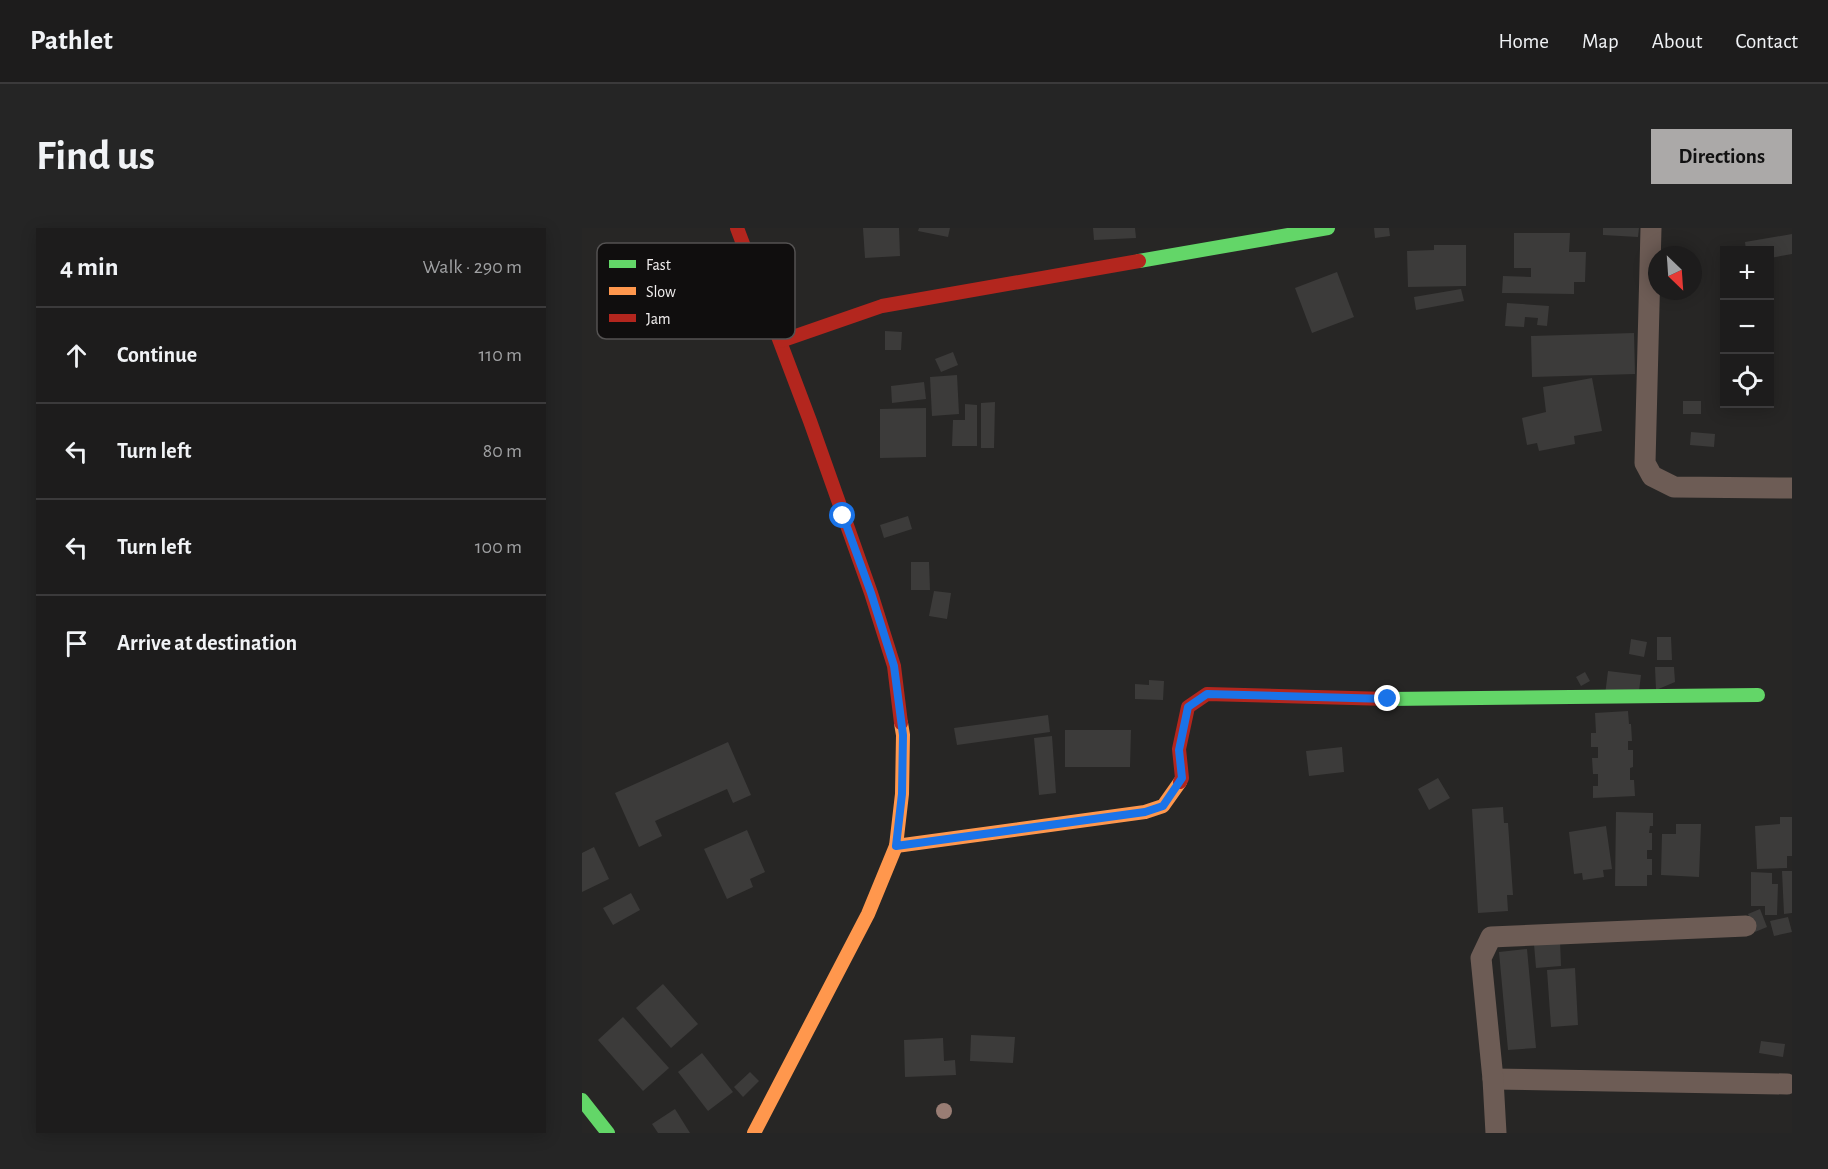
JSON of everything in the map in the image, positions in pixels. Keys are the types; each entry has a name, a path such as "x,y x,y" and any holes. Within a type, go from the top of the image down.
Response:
{"street":[{"path":"737,228 743,243"},
{"path":"795,336 882,306 1328,228"},
{"path":"1651,228 1645,464 1652,476 1674,487 1792,488"},
{"path":"754,1133 868,914 896,846 902,794 903,735 894,666 871,593 781,341 787,339"},
{"path":"896,846 1145,812 1163,806 1182,778 1179,750 1188,707 1207,694 1388,699 1758,695"},
{"path":"1496,1133 1481,958 1491,937 1746,926"},
{"path":"1493,1079 1787,1084"},
{"path":"582,1100 608,1133"}],"building":[{"path":"863,228 899,228 900,256 865,258"},
{"path":"919,228 950,228 948,237 918,231"},
{"path":"1093,228 1135,228 1136,238 1094,240"},
{"path":"1374,228 1389,228 1390,236 1375,238"},
{"path":"1603,228 1639,228 1638,237 1603,235"},
{"path":"1514,233 1570,233 1569,252 1586,252 1585,282 1574,282 1574,294 1502,293 1503,276 1531,277 1531,268 1514,268"},
{"path":"1792,234 1792,254 1774,257 1774,246 1746,246 1745,242"},
{"path":"1434,245 1466,245 1466,286 1408,287 1407,251 1434,250"},
{"path":"1337,272 1354,317 1312,333 1295,288"},
{"path":"1461,289 1464,301 1416,310 1414,297"},
{"path":"1507,303 1549,306 1547,326 1537,325 1538,318 1525,317 1524,327 1505,326"},
{"path":"885,331 902,332 901,350 885,350"},
{"path":"1634,333 1635,374 1532,377 1531,336"},
{"path":"953,352 958,365 941,372 935,359"},
{"path":"957,375 959,414 932,416 930,377"},
{"path":"1592,378 1602,431 1574,436 1575,444 1539,451 1537,443 1527,445 1522,418 1546,412 1543,387"},
{"path":"924,382 926,399 892,403 891,386"},
{"path":"1683,401 1701,401 1701,414 1683,414"},
{"path":"995,402 994,448 981,448 981,403"},
{"path":"965,404 977,405 977,446 952,446 953,420 965,420"},
{"path":"926,408 926,457 880,458 880,409"},
{"path":"1691,432 1715,434 1714,447 1690,445"},
{"path":"908,516 912,529 884,538 880,525"},
{"path":"911,562 929,562 930,590 911,590"},
{"path":"934,591 951,593 947,619 929,616"},
{"path":"1657,637 1671,637 1672,660 1657,660"},
{"path":"1631,639 1647,642 1644,657 1629,654"},
{"path":"1655,667 1674,667 1675,682 1656,690"},
{"path":"1608,671 1641,675 1638,699 1605,695"},
{"path":"1585,672 1590,681 1581,686 1576,677"},
{"path":"1149,680 1164,681 1163,700 1135,699 1135,684 1149,685"},
{"path":"1628,711 1632,741 1628,741 1628,750 1633,750 1630,780 1634,780 1635,796 1593,798 1593,786 1598,786 1598,774 1593,774 1592,758 1598,758 1598,747 1591,747 1591,733 1596,733 1595,713"},
{"path":"1048,715 1050,732 957,745 954,728"},
{"path":"1065,730 1131,730 1130,767 1065,767"},
{"path":"1052,736 1056,793 1039,795 1034,738"},
{"path":"728,742 751,795 733,803 727,789 655,821 662,836 639,847 615,793"},
{"path":"1342,747 1344,772 1309,776 1306,751"},
{"path":"1438,778 1450,798 1429,810 1418,789"},
{"path":"1503,807 1504,823 1508,823 1513,895 1507,895 1508,911 1478,913 1472,809"},
{"path":"1616,812 1653,813 1653,826 1650,826 1649,833 1652,833 1652,850 1647,850 1647,859 1652,859 1652,875 1647,875 1647,886 1615,886"},
{"path":"1780,817 1792,817 1792,856 1787,856 1787,868 1757,869 1755,826 1780,824"},
{"path":"1676,824 1701,824 1699,877 1661,875 1662,834 1676,834"},
{"path":"1606,826 1612,869 1603,870 1604,877 1583,880 1582,873 1574,874 1569,832"},
{"path":"747,830 765,872 750,879 753,887 727,899 704,849"},
{"path":"594,847 609,879 582,892 582,853"},
{"path":"1782,871 1792,871 1792,913 1784,914"},
{"path":"1751,872 1772,873 1772,884 1778,884 1777,915 1765,915 1765,906 1751,906"},
{"path":"631,893 640,910 613,925 603,908"},
{"path":"1760,909 1767,927 1755,932 1748,914"},
{"path":"1788,917 1792,932 1774,936 1770,921"},
{"path":"1560,941 1561,966 1536,968 1534,944"},
{"path":"1527,949 1536,1048 1508,1050 1499,952"},
{"path":"1575,968 1578,1025 1551,1027 1547,970"},
{"path":"663,984 698,1024 671,1048 636,1008"},
{"path":"623,1017 669,1068 643,1091 598,1040"},
{"path":"971,1035 1015,1037 1013,1063 970,1061"},
{"path":"943,1038 944,1061 955,1060 956,1075 905,1077 904,1040"},
{"path":"1761,1041 1785,1044 1783,1057 1759,1053"},
{"path":"702,1053 733,1092 708,1111 678,1072"},
{"path":"750,1072 759,1081 743,1097 734,1087"},
{"path":"675,1109 690,1133 658,1133 652,1124"}],"traffic: fast":[{"path":"1139,261 1328,228"},
{"path":"1388,699 1758,695"},
{"path":"582,1100 608,1133"}],"traffic: slow":[{"path":"754,1133 868,914 896,846 902,794 903,735 901,723"},
{"path":"896,846 1145,812 1163,806 1180,782"}],"traffic: jam":[{"path":"737,228 743,243"},
{"path":"795,336 882,306 1139,261"},
{"path":"779,339 871,593 894,666 901,723"},
{"path":"781,341 787,339"},
{"path":"1180,782 1182,778 1179,749 1188,707 1207,694 1388,699"}],"route":[{"path":"843,516 894,666 903,735 902,794 896,846 1145,812 1163,806 1182,778 1179,750 1188,707 1207,694 1388,699"}]}
